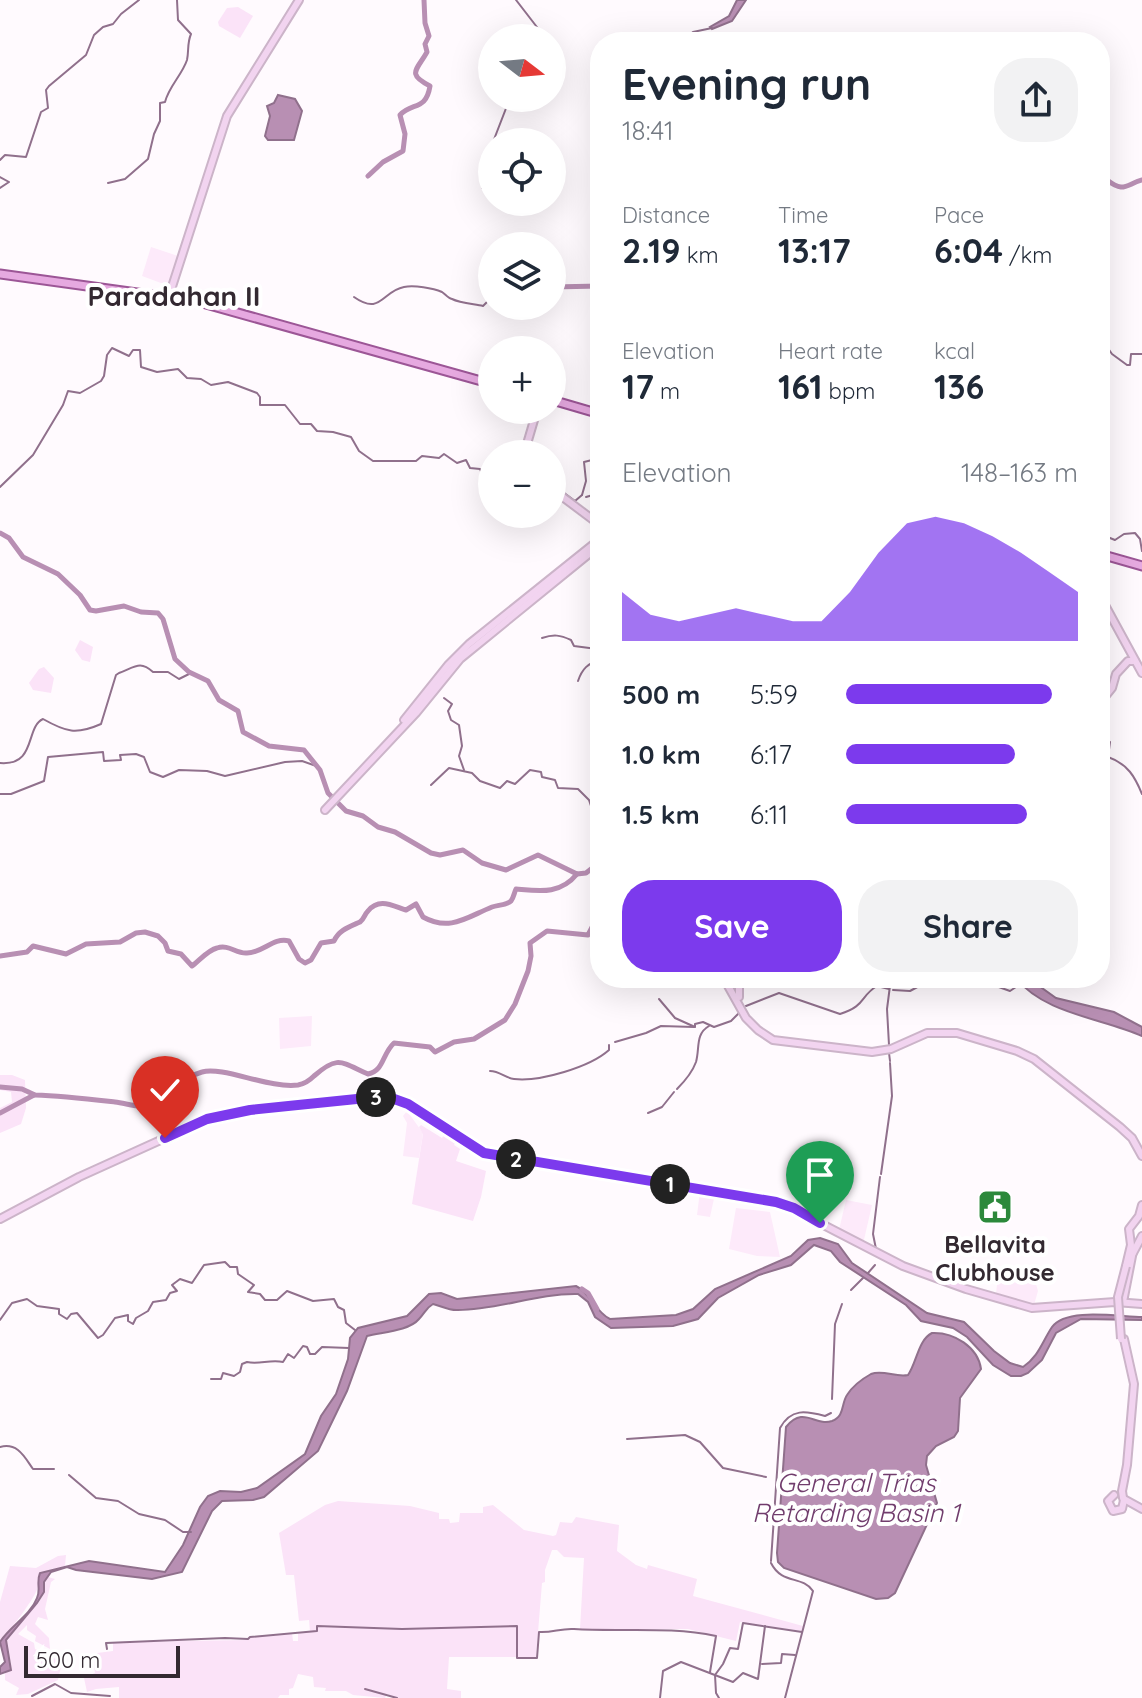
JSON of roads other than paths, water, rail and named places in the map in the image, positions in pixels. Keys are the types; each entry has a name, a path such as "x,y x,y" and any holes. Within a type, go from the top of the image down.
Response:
{"main road":[{"path":"169,296 227,116 299,0"},
{"path":"0,274 169,296 237,311 478,380"},
{"path":"566,404 590,411"},
{"path":"566,500 590,518"},
{"path":"338,793 416,713 460,659 590,550"},
{"path":"325,810 463,650 590,550"},
{"path":"1110,557 1142,566"},
{"path":"1110,614 1142,673"},
{"path":"1110,689 1116,674 1130,660 1136,662"},
{"path":"735,988 748,1016 766,1033 783,1040 872,1050 891,1046 927,1031 948,1029 1022,1050 1043,1062 1122,1124 1142,1148"},
{"path":"735,988 739,1007 751,1025 765,1036 783,1043 872,1052 891,1049 927,1033 948,1032 1022,1052 1120,1127 1132,1138 1142,1156"},
{"path":"0,1219 79,1177 207,1119 266,1107 386,1096 408,1104 484,1153 781,1203 903,1266 1023,1306 1040,1309 1119,1302 1142,1304"},
{"path":"1139,1225 1142,1205"},
{"path":"1142,1218 1139,1225 1129,1229 1132,1250 1118,1303 1131,1384 1124,1465 1118,1491 1108,1501 1109,1508 1115,1512 1128,1508 1142,1511"},
{"path":"1119,1302 1123,1267 1141,1237 1130,1235"},
{"path":"1122,1509 1134,1384 1123,1339"},
{"path":"1114,1495 1142,1511"}],"water":[{"path":"737,0 746,0 732,21 712,29 710,27 729,16"},
{"path":"278,95 295,99 302,111 294,140 268,140 265,136 270,116 267,106 274,103"},
{"path":"1026,988 1042,988 1056,998 1114,1012 1142,1027 1142,1036 1074,1014"},
{"path":"820,1238 838,1244 852,1263 927,1313 964,1322 994,1351 1010,1363 1023,1367 1033,1358 1052,1327 1069,1317 1094,1314 1142,1317 1142,1320 1081,1319 1056,1333 1042,1360 1028,1373 1011,1376 993,1365 967,1337 953,1328 921,1321 906,1305 840,1262 831,1251 814,1245 791,1265 759,1275 718,1298 698,1319 673,1326 611,1328 595,1317 588,1302 578,1294 473,1309 452,1310 433,1304 409,1326 367,1336 347,1391 318,1451 264,1497 222,1501 212,1511 182,1572 152,1579 67,1567 51,1572 37,1603 6,1640 11,1670 0,1674 0,1667 5,1662 0,1642 34,1604 40,1573 89,1561 165,1572 208,1496 220,1491 241,1492 257,1488 305,1454 321,1416 336,1394 348,1359 350,1338 358,1328 407,1316 429,1294 441,1293 457,1299 576,1286 610,1319 676,1315 693,1309 715,1289 791,1256 808,1240"},
{"name":"General Trias Retarding Basin 1","path":"932,1333 949,1335 964,1342 975,1354 981,1369 960,1398 958,1431 927,1456 926,1465 937,1503 895,1593 888,1598 876,1599 784,1568 778,1562 777,1553 786,1427 804,1417 826,1422 836,1419 849,1392 871,1374 908,1375 924,1341"}],"waterway":[{"path":"0,160 5,155 26,157 41,112 48,108 46,90 86,55 94,35 103,27 113,24 139,0"},
{"path":"108,183 125,179 148,159 160,121 160,103 165,102 187,60 191,34 178,20 177,0"},
{"path":"368,176 383,162 403,151 405,134 400,115 422,103 428,94 430,86 416,75 427,52 425,44 429,36 424,0"},
{"path":"516,0 535,24"},
{"path":"693,32 712,28"},
{"path":"498,128 505,112"},
{"path":"0,177 9,182 0,188"},
{"path":"1110,182 1124,187 1142,180"},
{"path":"354,297 370,304 376,303 397,289 413,286 478,305"},
{"path":"566,287 590,286"},
{"path":"0,487 33,455 68,391 80,393 101,381 107,355 112,348 129,356 133,350 140,350 141,367 157,372 178,369 187,378 201,379 211,385 228,382 257,393 260,405 285,405 300,424 311,424 317,431 351,437 359,451 373,461 416,461 422,456 439,458 444,454 457,463 466,460 470,468 478,469"},
{"path":"1110,351 1127,365 1130,365 1131,354 1142,354"},
{"path":"582,495 586,481 584,462 590,460"},
{"path":"566,494 575,501 582,495"},
{"path":"586,497 590,496"},
{"path":"0,533 9,538 23,557 58,574 80,595 90,610 124,606 141,612 158,613 163,619 175,659 189,672 208,681 219,700 238,711 243,732 269,746 304,750 320,770 328,793 346,811 363,816 378,827 395,832 431,853 440,855 463,850 482,863 506,870 538,855 577,874 590,870"},
{"path":"1110,538 1115,540 1124,534 1135,533 1140,539 1142,551"},
{"path":"542,638 564,637 571,640 574,646 590,648"},
{"path":"578,681 590,664"},
{"path":"0,763 20,759 43,719 71,730 85,730 101,724 119,673 141,665 153,672 168,672 179,679 191,673"},
{"path":"444,698 452,704 448,711 451,720 459,725 462,746 459,756 464,770"},
{"path":"0,794 11,794 44,781 48,757 103,752 104,761 121,760 120,755 144,757 150,772 163,777 179,770 207,771 225,776 285,762 302,761 319,767"},
{"path":"1110,758 1130,772 1142,794"},
{"path":"431,785 449,768 472,773 480,781 500,788 507,781 515,784 530,770 555,780 558,788 578,789 590,803"},
{"path":"0,956 27,952 33,946 66,954 86,944 120,942 136,933 145,932 158,936 168,951 181,954 192,966 217,948 247,953 283,940 289,941 299,959 305,963 311,960 321,943 334,941 342,931 360,922 377,904 406,910 416,904 423,917 450,923 509,902 516,889 556,889 577,874"},
{"path":"0,1087 22,1089 35,1095 141,1106 154,1104 186,1079 202,1072 222,1072 287,1085 305,1083 335,1063 368,1074 380,1066 394,1043 430,1047 435,1052 454,1042 474,1039 505,1020 528,971 530,943 547,931 588,935 590,931"},
{"path":"746,1006 779,993 840,1014 854,1008 874,988"},
{"path":"885,988 889,989"},
{"path":"889,1045 887,1009 890,988"},
{"path":"893,990 910,991 916,988"},
{"path":"1002,988 1010,991 1014,988"},
{"path":"659,999 675,1018 695,1027 695,1024 703,1022 714,1027 731,1021 738,1014"},
{"path":"615,1042 661,1026 694,1027"},
{"path":"677,1089 693,1070 700,1037 709,1026"},
{"path":"490,1071 514,1079 550,1076 590,1062 609,1050 609,1045"},
{"path":"889,1053 890,1061"},
{"path":"881,1174 892,1096 890,1063"},
{"path":"648,1113 662,1107 674,1092"},
{"path":"0,1113 34,1095"},
{"path":"876,1249 873,1234 880,1177"},
{"path":"0,1320 12,1303 27,1299 37,1306 59,1309 59,1314 67,1319 77,1313 98,1338 115,1318 128,1315 128,1321 133,1324 153,1302 166,1300 170,1293 177,1291 172,1285 180,1279 192,1283 204,1265 225,1262 230,1267 237,1267 238,1274 254,1285 248,1292 260,1294 265,1300 277,1300 287,1291 313,1301 334,1299 338,1307 344,1310 346,1323 355,1330"},
{"path":"868,1273 875,1265"},
{"path":"851,1290 863,1278"},
{"path":"582,1289 597,1309"},
{"path":"832,1399 835,1324 842,1304"},
{"path":"211,1379 221,1379 223,1373 234,1376 247,1362 283,1362 288,1354 294,1358 303,1346 310,1354 315,1354 322,1347 349,1348"},
{"path":"771,1561 780,1428 794,1414 805,1412 825,1416 831,1413"},
{"path":"627,1439 685,1435 700,1442 723,1468 766,1477"},
{"path":"0,1447 16,1449 33,1469 54,1469"},
{"path":"69,1475 96,1498 118,1501 139,1514 165,1520 183,1532 191,1532"},
{"path":"771,1563 781,1574 813,1591 785,1698"},
{"path":"719,1698 715,1675 730,1648 738,1649 743,1623 802,1632"},
{"path":"107,1649 106,1643 248,1639 317,1631 317,1626 402,1629 517,1626 517,1658 537,1658 539,1632 569,1629 664,1630 716,1636 710,1672"},
{"path":"660,1698 663,1671 681,1662 733,1682 743,1673 758,1679 765,1626"},
{"path":"762,1664 781,1663 782,1654 795,1655"},
{"path":"32,1696 55,1684 71,1693 110,1696"},
{"path":"365,1689 397,1698"}],"place":[{"name":"Bellavita Clubhouse","path":"995,1207"}],"district":[{"name":"Paradahan II","path":"174,295"}]}
